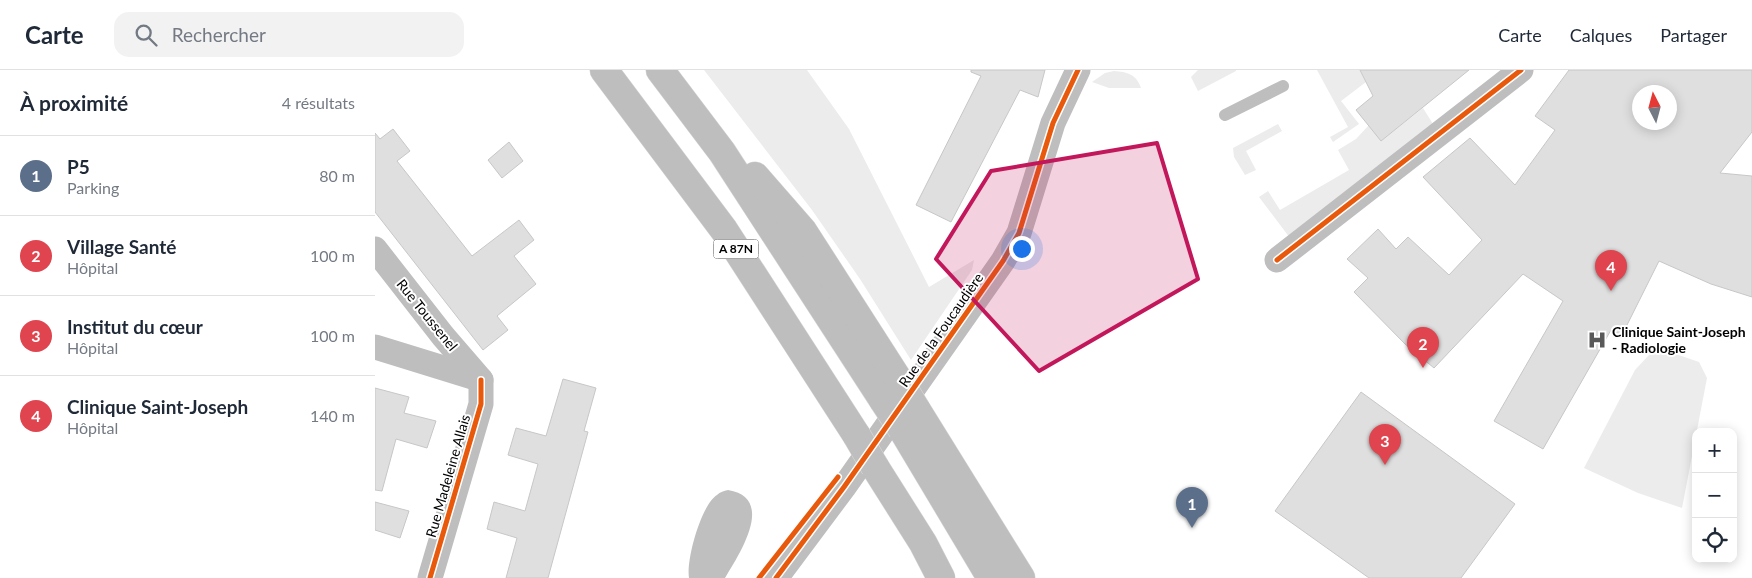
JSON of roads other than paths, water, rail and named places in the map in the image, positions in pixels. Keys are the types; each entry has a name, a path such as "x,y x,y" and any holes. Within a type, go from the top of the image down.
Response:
{"highway":[{"name":"A 87N","path":"604,70 723,230 857,436 923,543 941,578"},
{"name":"A 87N","path":"660,70 722,152 890,389"},
{"path":"664,70 803,231 890,389 1021,578"},
{"path":"909,419 991,578"}],"street":[{"name":"Rue de la Foucaudière","path":"776,578 844,488 1003,262 1019,233 1053,123 1078,70"},
{"path":"1277,260 1521,70"},
{"name":"Rue Toussenel","path":"375,249 443,336 481,380"},
{"path":"375,347 414,357 481,380"},
{"name":"Rue Madeleine Allais","path":"430,578 481,404 481,380"}],"lane":[{"path":"1225,115 1283,86"}],"place":[{"name":"Clinique Saint-Joseph","path":"1611,291"},
{"name":"Clinique Saint-Joseph - Radiologie","path":"1597,340"},
{"name":"Village Santé","path":"1423,368"},
{"name":"Institut du cœur","path":"1385,465"},
{"name":"P5","path":"1192,528"}]}
